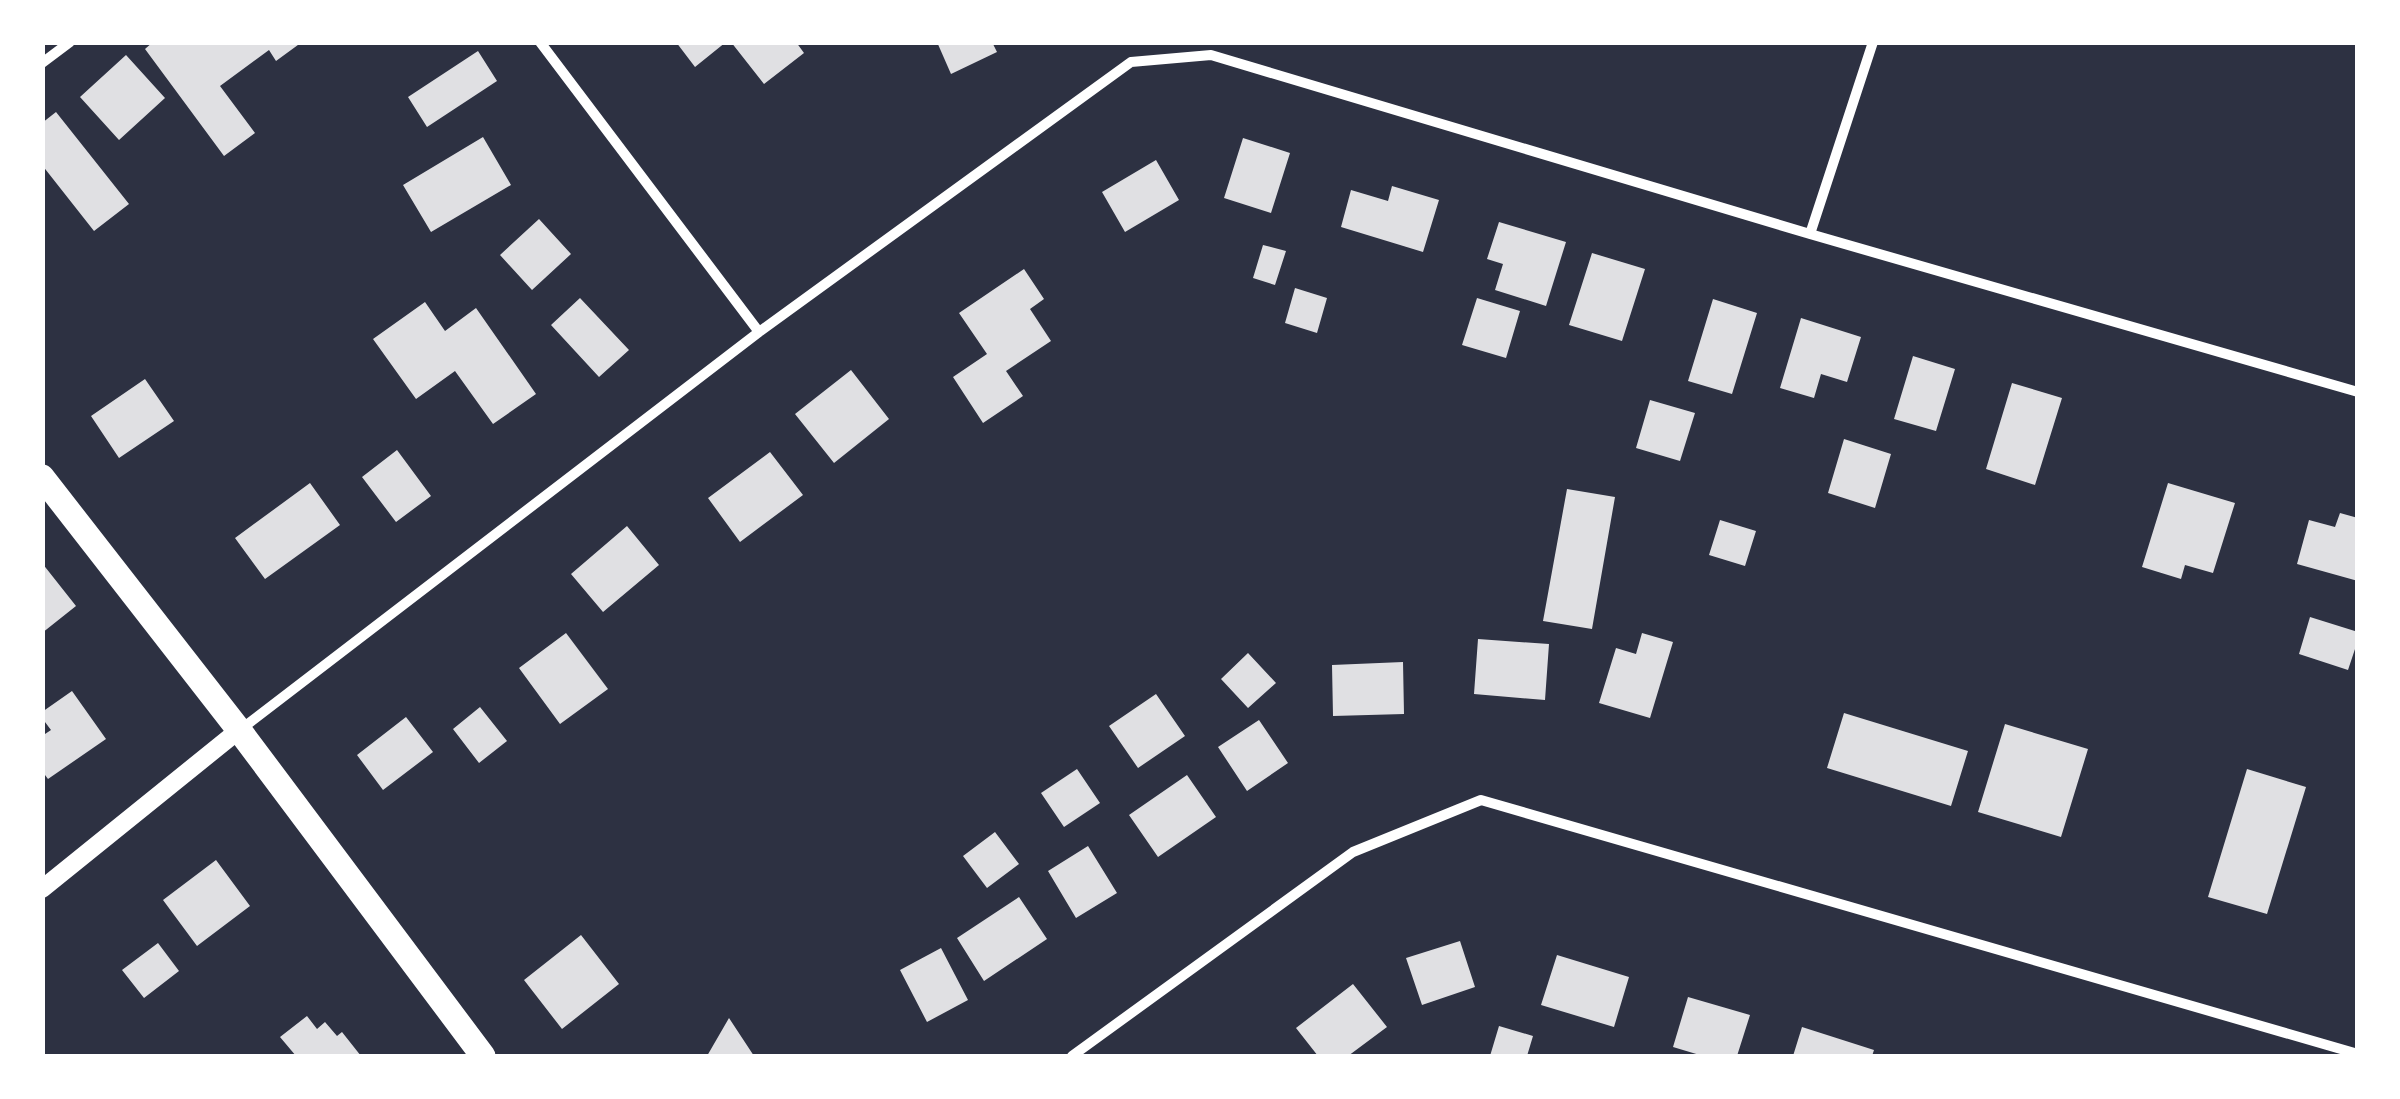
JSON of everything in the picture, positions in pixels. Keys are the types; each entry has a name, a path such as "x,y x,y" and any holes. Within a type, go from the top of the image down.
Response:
{"main road":[{"path":"42,478 240,730 484,1056"}],"street":[{"path":"42,63 70,42"},
{"path":"540,42 759,332"},
{"path":"1810,234 1873,42"},
{"path":"42,889 240,730 759,332 1131,62 1211,55 2358,392"},
{"path":"1072,1056 1353,852 1482,800 2357,1055"}],"building":[{"path":"153,42 302,42 276,61 269,50 220,86 255,133 224,156 145,49"},
{"path":"676,42 726,42 695,67"},
{"path":"731,42 796,42 804,53 764,84"},
{"path":"937,42 992,42 997,52 951,74"},
{"path":"478,51 497,81 427,127 408,97"},
{"path":"126,55 165,98 119,140 80,97"},
{"path":"56,112 129,204 94,231 42,165 42,123"},
{"path":"483,137 511,185 431,232 403,185"},
{"path":"1243,138 1290,153 1271,213 1224,198"},
{"path":"1156,160 1179,200 1125,232 1102,192"},
{"path":"1392,186 1439,200 1423,252 1341,227 1351,190 1388,201"},
{"path":"539,219 571,254 532,290 500,255"},
{"path":"1499,222 1566,242 1546,306 1495,290 1503,264 1487,259"},
{"path":"1263,245 1286,251 1275,285 1253,278"},
{"path":"1592,253 1645,269 1622,341 1569,325"},
{"path":"1024,269 1044,299 1030,309 1051,341 1006,371 1023,396 983,423 953,377 987,354 959,313"},
{"path":"1295,288 1327,298 1317,333 1285,323"},
{"path":"580,298 629,350 599,377 551,325"},
{"path":"1477,298 1520,311 1506,358 1462,345"},
{"path":"1713,299 1757,313 1732,394 1688,381"},
{"path":"425,302 445,331 476,308 536,394 493,424 455,371 416,399 373,339"},
{"path":"1801,318 1861,337 1847,382 1821,374 1814,398 1780,388"},
{"path":"1913,356 1955,369 1936,431 1894,419"},
{"path":"851,370 889,419 834,463 795,414"},
{"path":"145,379 174,421 119,458 91,416"},
{"path":"2012,383 2062,398 2035,485 1986,469"},
{"path":"1650,400 1695,413 1680,461 1636,448"},
{"path":"1844,439 1891,454 1875,508 1828,493"},
{"path":"397,450 431,496 396,522 362,477"},
{"path":"770,452 803,495 740,542 708,498"},
{"path":"310,483 340,525 265,579 235,538"},
{"path":"2168,483 2235,503 2213,573 2185,565 2181,579 2142,567"},
{"path":"1567,489 1615,497 1592,629 1543,621"},
{"path":"2340,513 2358,518 2358,581 2297,564 2309,520 2335,527"},
{"path":"1720,520 1756,531 1745,566 1709,555"},
{"path":"627,526 659,565 603,612 571,574"},
{"path":"42,563 76,606 42,633"},
{"path":"2310,617 2358,632 2348,670 2299,654"},
{"path":"566,633 608,689 560,724 519,668"},
{"path":"1642,633 1673,642 1650,718 1599,703 1616,648 1636,654"},
{"path":"1478,639 1549,644 1545,700 1474,694"},
{"path":"1248,653 1276,683 1248,708 1221,679"},
{"path":"1403,662 1404,714 1333,716 1332,665"},
{"path":"72,691 106,739 48,779 42,771 42,736 51,730 42,712"},
{"path":"1156,694 1185,736 1138,768 1109,726"},
{"path":"480,707 507,741 479,763 453,729"},
{"path":"1844,713 1968,751 1951,806 1827,768"},
{"path":"406,717 433,752 383,790 357,755"},
{"path":"1259,720 1288,763 1247,791 1218,747"},
{"path":"2005,724 2088,749 2061,837 1978,812"},
{"path":"1077,769 1100,803 1064,827 1041,793"},
{"path":"2247,769 2306,787 2267,914 2208,897"},
{"path":"1187,775 1216,817 1158,857 1129,815"},
{"path":"995,832 1019,864 987,888 963,856"},
{"path":"1088,846 1117,893 1076,918 1048,871"},
{"path":"216,860 250,906 197,946 163,900"},
{"path":"1019,897 1047,939 984,981 957,938"},
{"path":"581,935 619,984 562,1029 524,980"},
{"path":"1460,941 1475,987 1422,1005 1406,958"},
{"path":"158,943 179,971 144,998 122,970"},
{"path":"941,948 968,1000 927,1022 900,970"},
{"path":"1557,955 1629,977 1614,1027 1541,1005"},
{"path":"1353,984 1387,1027 1348,1056 1318,1056 1296,1028"},
{"path":"1688,997 1750,1015 1737,1056 1703,1056 1673,1047"},
{"path":"307,1016 317,1029 325,1022 337,1036 342,1032 361,1056 296,1056 280,1037"},
{"path":"729,1018 754,1056 707,1056"},
{"path":"1499,1026 1533,1036 1527,1056 1490,1056"},
{"path":"1802,1027 1874,1050 1872,1056 1793,1056"}]}
